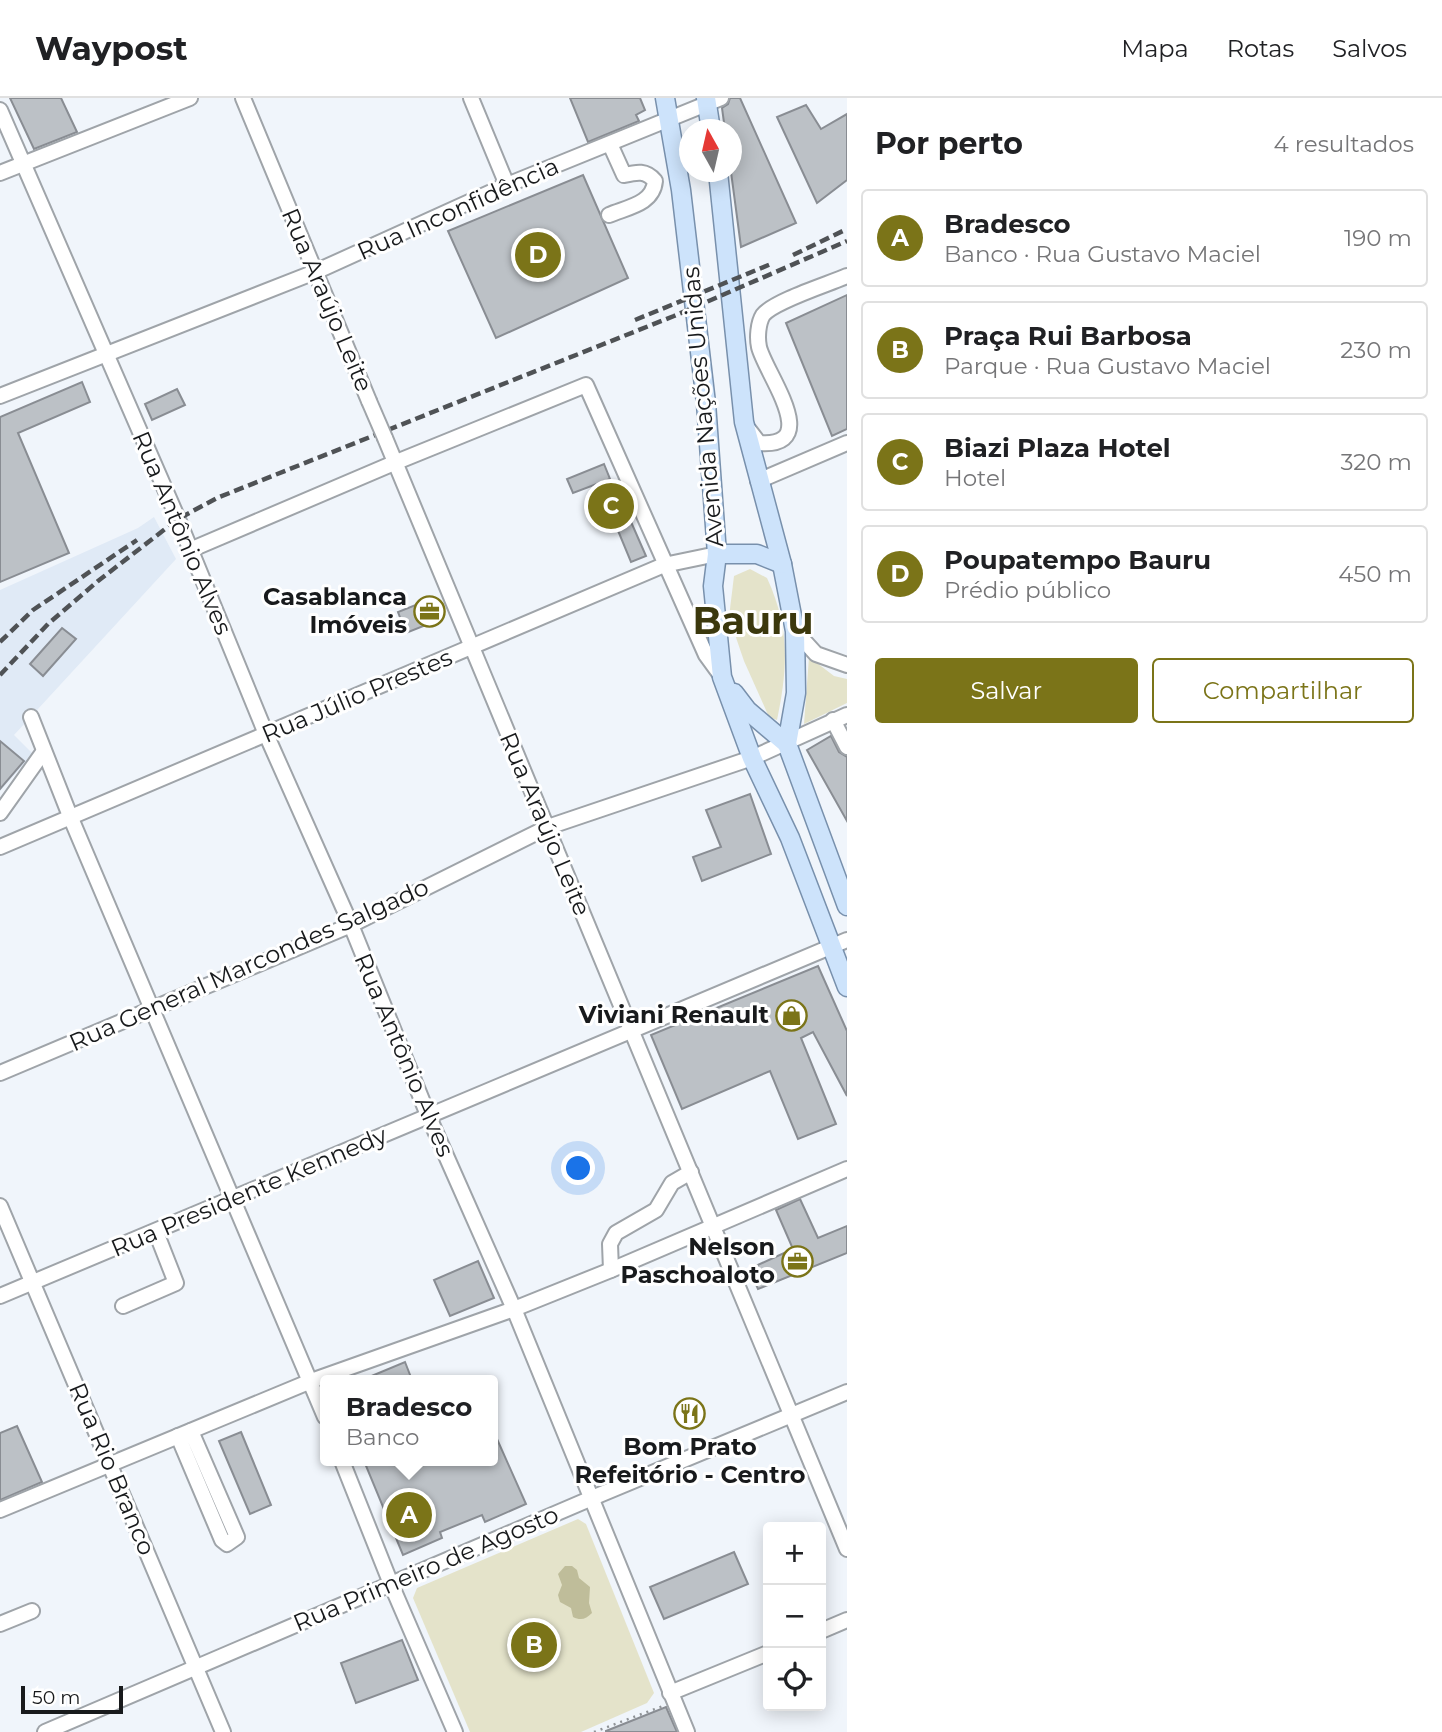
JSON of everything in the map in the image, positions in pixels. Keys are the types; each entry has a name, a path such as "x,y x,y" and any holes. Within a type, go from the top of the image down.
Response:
{"main road":[{"name":"Avenida Nações Unidas","path":"665,98 681,190 706,403 718,554 713,586 722,677 752,758 839,943 847,987"},
{"path":"711,100 711,119"},
{"name":"Avenida Nações Unidas","path":"719,182 744,422 782,564 795,631 796,693 788,744 847,906"},
{"path":"718,554 757,554 782,564"},
{"path":"722,677 747,710 788,744"}],"street":[{"path":"0,173 190,98"},
{"name":"Rua Araújo Leite","path":"243,98 847,1549"},
{"path":"471,98 507,186"},
{"name":"Rua Inconfidência","path":"0,396 314,272 507,186 669,121 711,100"},
{"name":"Rua Antônio Alves","path":"0,110 178,519 266,734 351,925 428,1115 514,1309 687,1732"},
{"path":"609,215 649,198 654,191 655,181 649,174 640,172 624,176 610,144"},
{"path":"744,422 759,443 768,444 787,437 787,410 759,348 762,317 772,307 847,276"},
{"path":"752,455 782,445 790,439 792,432 792,412 766,345 768,321 776,313 847,283"},
{"path":"190,550 586,385 664,565 706,655 722,677"},
{"path":"758,481 847,443"},
{"name":"Rua Júlio Prestes","path":"0,847 664,565 718,554"},
{"path":"795,631 816,654 847,665"},
{"path":"31,717 151,1009 320,1404"},
{"path":"840,718 847,747"},
{"name":"Rua General Marcondes Salgado","path":"0,1073 351,925 548,827 752,758 788,744 840,718"},
{"path":"0,813 44,751"},
{"name":"Rua Presidente Kennedy","path":"0,1296 839,943"},
{"path":"328,1375 514,1309 847,1169"},
{"path":"611,1270 610,1244 616,1233 656,1210 672,1183 691,1172"},
{"name":"Rua Rio Branco","path":"0,1206 223,1732"},
{"path":"123,1306 176,1283 156,1232"},
{"path":"0,1510 320,1378"},
{"name":"Rua Primeiro de Agosto","path":"45,1732 847,1392"},
{"path":"184,1434 237,1537 227,1544 222,1540 184,1434"},
{"path":"344,1466 455,1732"},
{"path":"0,1624 32,1611"},
{"path":"826,1629 847,1620"},
{"path":"672,1698 763,1655"}],"path":[{"path":"594,1732 672,1698"}],"shaded area":[{"path":"154,517 176,559 14,735 33,754 0,791 0,590 138,528"},
{"path":"565,1566 572,1566 577,1570 579,1578 590,1587 589,1603 592,1613 585,1618 573,1617 571,1608 560,1602 558,1595 562,1585 558,1574"}],"green space":[{"path":"750,569 767,578 780,614 785,665 777,720 769,717 744,661 729,617 734,576"},
{"path":"809,657 834,676 847,679 847,703 804,724"},
{"path":"578,1519 586,1524 654,1693 647,1703 581,1732 470,1732 413,1598 417,1588"}],"building":[{"path":"10,98 61,98 77,132 34,149"},
{"path":"570,98 640,98 645,110 636,115 639,121 588,142"},
{"path":"730,98 740,98 796,223 741,247 732,182 742,182 742,119 724,119 722,108 728,104"},
{"path":"806,105 821,129 847,114 847,180 817,203 777,117"},
{"path":"583,175 628,278 496,338 448,231"},
{"path":"847,295 847,429 832,436 786,323"},
{"path":"82,382 90,402 18,433 69,553 0,582 0,417"},
{"path":"177,389 185,405 152,420 145,404"},
{"path":"604,464 610,479 573,493 567,479"},
{"path":"628,515 646,556 631,562 614,521"},
{"path":"433,598 441,619 406,633 398,612"},
{"path":"62,628 76,639 43,676 30,664"},
{"path":"831,736 839,752 847,757 847,821 807,750"},
{"path":"0,741 24,761 0,789"},
{"path":"750,794 771,854 702,881 693,857 721,847 706,810"},
{"path":"818,966 847,1031 847,1096 813,1032 801,1038 836,1124 798,1139 770,1071 682,1109 651,1035"},
{"name":"Nelson Paschoaloto","path":"800,1199 818,1238 847,1226 847,1253 758,1289 749,1269 793,1249 776,1210"},
{"path":"478,1261 494,1298 450,1316 434,1280"},
{"path":"405,1362 410,1375 374,1375"},
{"path":"17,1426 42,1482 0,1500 0,1433"},
{"path":"241,1432 271,1505 250,1514 219,1441"},
{"path":"498,1441 526,1504 485,1522 482,1515 440,1532 442,1538 403,1555 366,1466 498,1466"},
{"path":"734,1552 748,1584 664,1619 650,1587"},
{"path":"402,1640 418,1680 356,1703 341,1663"},
{"path":"666,1707 677,1732 606,1732 606,1731"}],"railway":[{"path":"793,255 847,229"},
{"path":"0,675 48,624 98,581 178,519 217,498 674,316 847,241"},
{"path":"635,320 771,264"},
{"path":"0,642 33,610 137,540"}],"place":[{"name":"Poupatempo Bauru","path":"538,255"},
{"name":"Biazi Plaza Hotel","path":"611,506"},
{"name":"Casablanca Imóveis","path":"430,611"},
{"name":"Viviani Renault","path":"792,1015"},
{"name":"Nelson Paschoaloto","path":"798,1261"},
{"name":"Bom Prato Refeitório - Centro","path":"690,1413"},
{"name":"Bradesco","path":"409,1515"},
{"name":"Praça Rui Barbosa","path":"534,1645"}],"district":[{"name":"Bauru","path":"753,621"}]}
